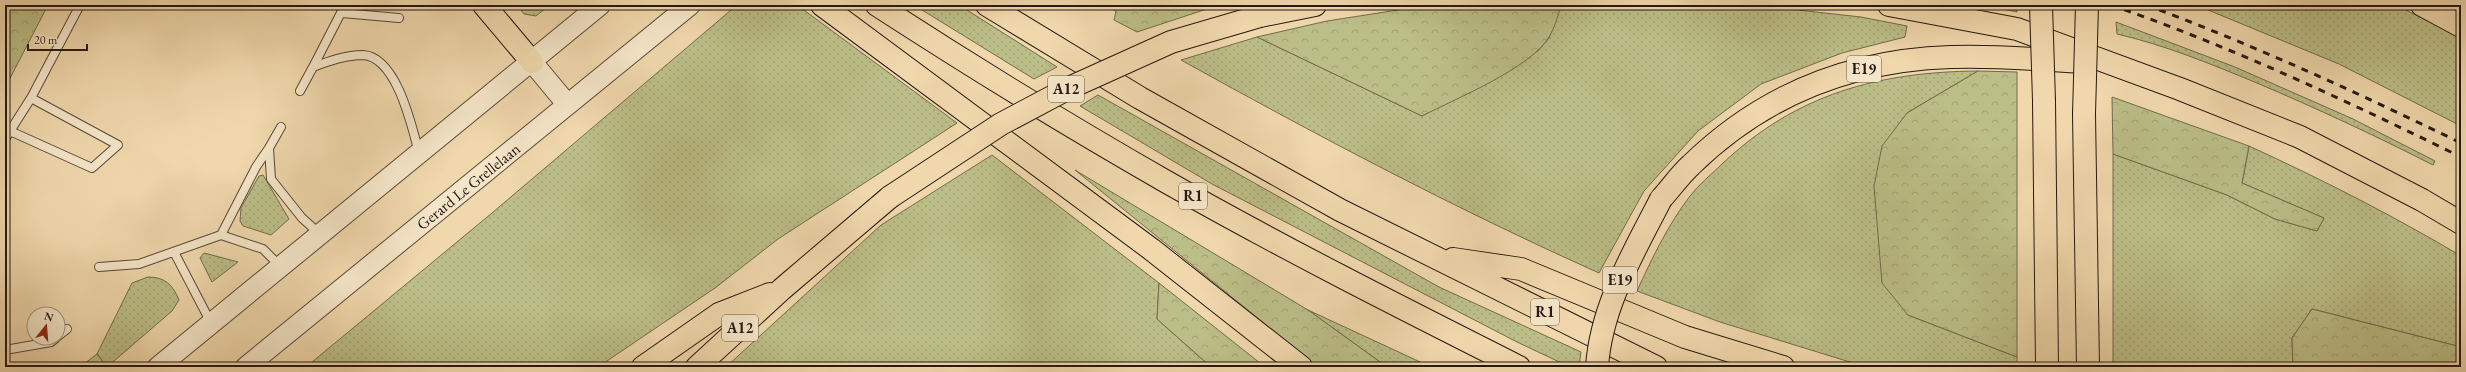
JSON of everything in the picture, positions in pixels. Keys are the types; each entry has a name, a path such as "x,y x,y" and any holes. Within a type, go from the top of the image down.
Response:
{"main road":[{"path":"484,5 532,62"},
{"path":"822,5 1151,249 1301,367"},
{"name":"R1","path":"877,5 959,58 1166,181 1361,288 1519,367"},
{"name":"R1","path":"987,5 1140,98 1232,151 1340,210 1656,367"},
{"name":"A12","path":"697,367 782,289 890,197 1001,124 1068,88 1171,42 1260,16 1315,5"},
{"path":"1889,5 2017,29 2180,89 2300,137 2422,200 2461,223"},
{"path":"2041,5 2044,101 2047,362"},
{"path":"2087,5 2084,114 2088,362"},
{"path":"2422,5 2461,26"},
{"name":"E19","path":"1597,367 1598,350 1615,288 1661,199 1690,165 1737,125 1786,96 1839,74 1892,62 1950,57 2108,63"},
{"path":"1433,256 1521,269 1685,337 1783,367"},
{"path":"643,367 719,314 782,289"}],"street":[{"path":"158,367 600,5"},
{"name":"Gerard Le Grellelaan","path":"246,367 690,5"},
{"path":"532,62 567,104"}],"lane":[{"path":"5,139 31,98 80,5"},
{"path":"300,91 344,9 398,18"},
{"path":"313,66 341,57 365,55 385,65 404,100 419,154"},
{"path":"10,131 92,168 118,145 31,98"},
{"path":"221,235 281,127"},
{"path":"269,148 271,179 302,218 320,234"},
{"path":"99,267 139,264 221,235 264,249 281,267"},
{"path":"174,252 211,323"},
{"path":"5,350 28,346"}],"green space":[{"path":"5,5 48,5 5,88"},
{"path":"517,5 550,5 536,16 524,14"},
{"path":"737,5 797,5 957,123 778,239 715,288 598,367 306,367 492,213"},
{"path":"914,5 959,5 1057,67 1034,79"},
{"path":"1104,5 1219,5 1137,32 1114,20 1116,11"},
{"path":"1430,5 1561,5 1555,25 1549,37 1540,49 1510,71 1491,82 1422,116 1257,37 1327,21"},
{"path":"1561,5 1752,5 1861,17 1907,26 1905,37 1842,53 1761,84 1698,131 1644,191 1599,273 1440,198 1181,60 1257,37 1422,116 1538,51 1549,38"},
{"path":"1984,5 2017,5 2017,12"},
{"path":"2196,5 2396,5 2461,38 2461,126 2339,64"},
{"path":"2116,22 2235,67 2353,119 2435,161 2433,165 2324,112 2222,69 2170,49 2117,34"},
{"path":"1978,71 1907,113 1908,315 2017,357 2017,367 1866,367 1720,322 1637,291 1668,230 1682,207 1701,183 1750,140 1779,120 1809,104 1840,92 1873,82 1941,72"},
{"path":"1978,71 2017,72 2017,357 1908,315 1882,283 1874,186 1882,146 1907,113"},
{"path":"1098,95 1439,287 1581,352 1579,367 1570,367 1517,342 1212,184 1080,106"},
{"path":"2112,97 2249,146 2242,183 2324,218 2317,231 2275,219 2227,195 2113,154"},
{"path":"2249,146 2356,198 2461,256 2461,347 2312,309 2292,338 2293,367 2113,367 2113,154 2227,195 2275,219 2317,231 2324,218 2242,183"},
{"path":"992,155 1159,283 1157,319 1211,367 726,367 881,225"},
{"path":"1075,170 1308,310 1387,367 1318,367"},
{"path":"263,175 289,219 271,235 243,226 240,221 241,208 259,176"},
{"path":"204,253 238,262 212,282 200,258"},
{"path":"148,277 164,280 174,290 179,300 172,311 107,367 97,354 132,283"},
{"path":"1159,283 1265,367 1211,367 1157,319"},
{"path":"2312,309 2461,347 2461,367 2293,367 2292,338"},
{"path":"1308,310 1431,367 1387,367"},
{"path":"97,354 107,367 80,367"}],"railway":[{"path":"2111,5 2156,21 2289,76 2461,157"},
{"path":"2146,5 2226,36 2305,70 2461,143"}]}
